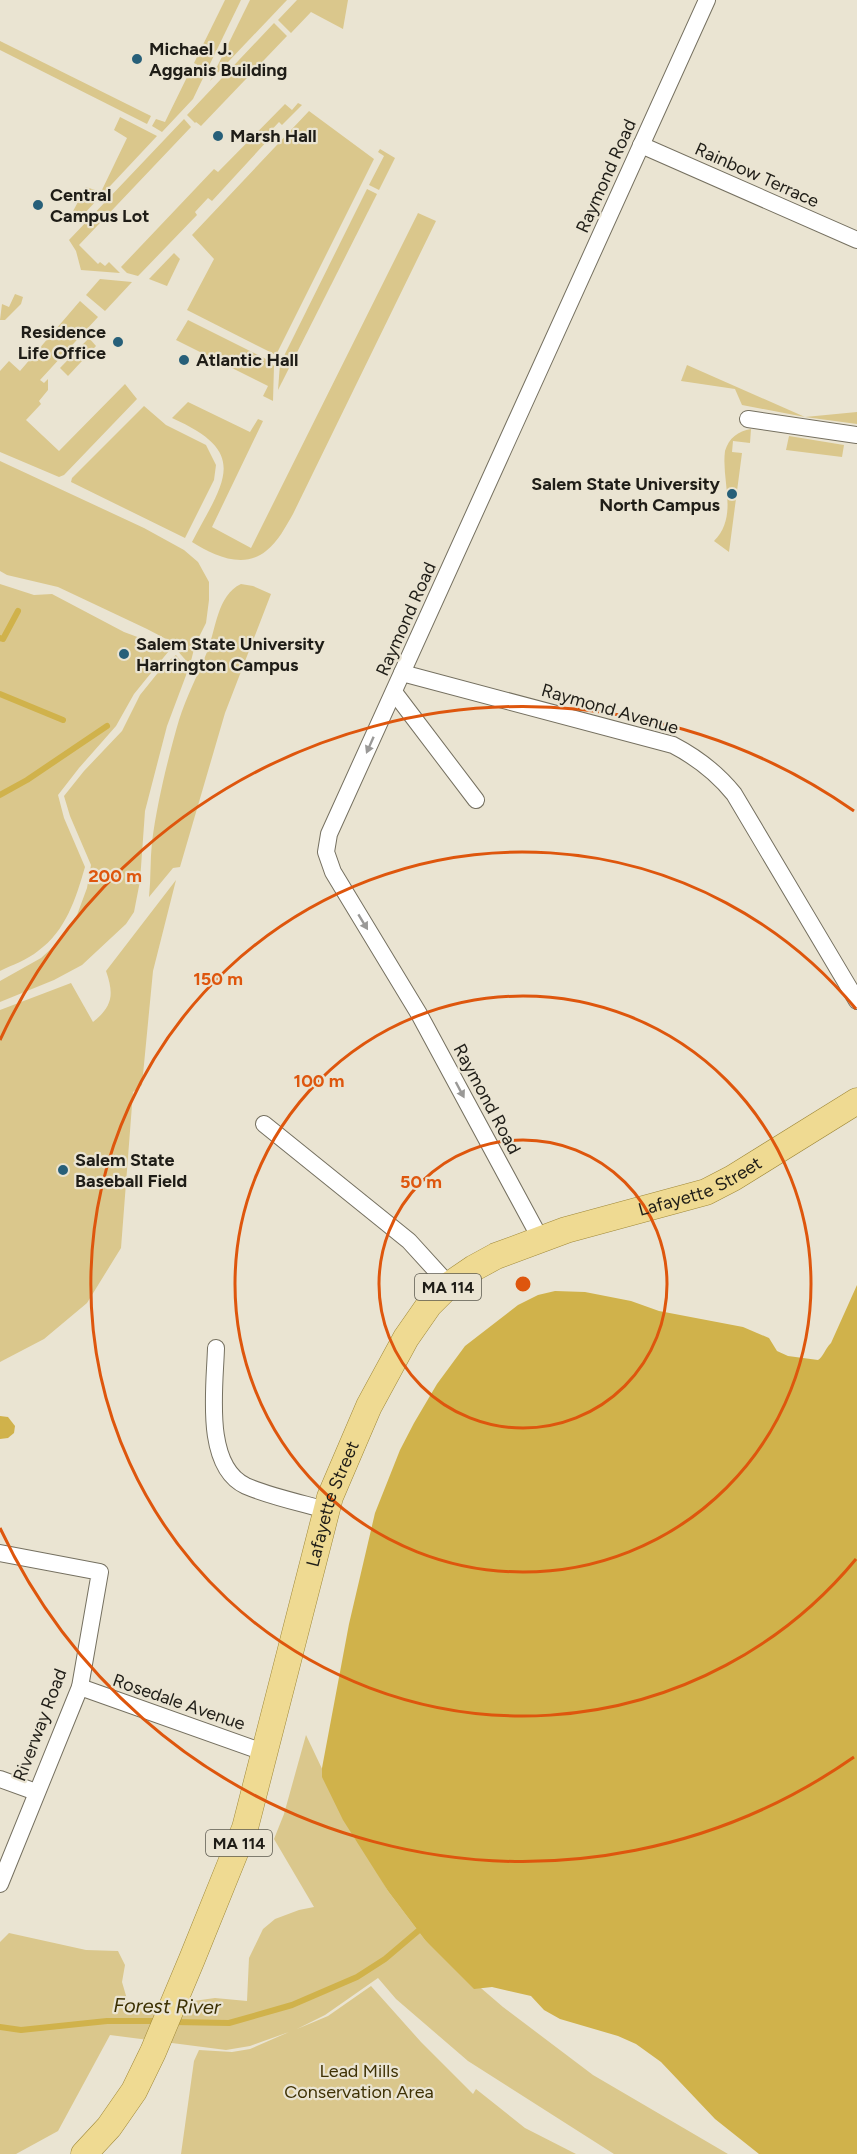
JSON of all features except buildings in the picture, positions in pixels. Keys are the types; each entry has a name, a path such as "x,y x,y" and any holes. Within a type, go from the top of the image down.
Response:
{"main road":[{"name":"Lafayette Street","path":"84,2154 109,2127 134,2091 153,2052 245,1828 266,1753 326,1510 346,1454 387,1371 429,1305 449,1285 496,1256 540,1238 706,1191 733,1178 857,1101"}],"street":[{"name":"Raymond Road","path":"540,1238 419,1014 333,872 327,852 329,834 707,0"},
{"name":"Rainbow Terrace","path":"641,145 857,240"},
{"path":"748,418 857,435"},
{"name":"Raymond Avenue","path":"402,673 673,745 708,766 734,794 857,1001"},
{"path":"394,692 476,800"},
{"path":"264,1124 409,1241 449,1285"},
{"path":"216,1348 214,1418 219,1450 229,1473 244,1485 326,1510"},
{"name":"Riverway Road","path":"0,1553 100,1572 80,1687 0,1884"},
{"name":"Rosedale Avenue","path":"80,1687 266,1753"},
{"path":"0,1779 36,1792"}],"green space":[{"path":"225,0 241,0 207,70 194,63"},
{"path":"250,0 287,0 210,81"},
{"path":"297,0 348,0 343,29 311,12 291,33 278,20"},
{"path":"274,23 287,36 201,126 195,123 187,115"},
{"path":"0,41 151,116 147,124 0,50"},
{"path":"191,69 204,76 193,99 162,132 152,126 156,119 165,122"},
{"path":"298,103 302,105 282,125 279,122 266,136 269,139 212,201 208,198 195,212 197,215 138,276 127,273 121,267 214,169 218,172 285,104 292,110"},
{"path":"309,111 374,159 276,355 187,310 214,259 192,235"},
{"path":"120,117 157,136 82,216 72,213 86,187 101,192 127,138 114,130"},
{"path":"184,119 191,127 79,245 98,264 100,262 105,266 109,262 120,273 81,270 76,251 69,240"},
{"path":"380,149 395,158 379,190 369,185 384,156 378,152"},
{"path":"367,189 377,194 278,390 280,364"},
{"path":"418,213 436,221 293,514 281,534 266,551 257,557 238,560 219,556 192,542 221,485 224,470 221,457 213,444 197,431 172,418 188,402 250,432 258,419 263,421 212,527 251,548"},
{"path":"174,253 180,259 167,286 149,279"},
{"path":"100,279 132,282 105,311 86,295"},
{"path":"15,294 23,297 21,304 5,320 0,320 2,304 9,307"},
{"path":"80,301 98,317 40,380 44,383 48,379 48,390 39,401 41,404 26,420 59,451 125,384 137,399 64,475 59,477 0,452 0,371 9,361 20,371"},
{"path":"188,320 270,361 274,366 273,401 263,396 268,386 176,340"},
{"path":"89,338 96,346 68,376 60,368"},
{"path":"687,365 805,417 742,405 735,389 681,381"},
{"path":"144,406 166,425 206,445 216,465 214,480 185,538 71,482 72,478"},
{"path":"857,412 857,424 805,417"},
{"path":"751,429 750,443 733,441 732,452 742,453 729,552 714,541 726,521 725,451 735,436"},
{"path":"789,436 844,445 842,457 786,450"},
{"path":"0,461 144,528 184,550 198,562 209,582 209,600 206,623 195,645 190,665 168,640 147,629 58,587 7,575 0,571"},
{"path":"0,584 34,595 52,594 124,632 159,645 168,652 134,694 116,726 58,795 64,818 85,867 69,913 48,943 29,957 0,971"},
{"path":"241,584 253,586 271,594 225,713 180,867 173,868 149,897 154,827 179,720 207,652 222,605 233,589"},
{"path":"176,655 188,670 167,726 145,811 140,881 134,912 126,924 82,965 54,980 0,1002 0,981 41,958 61,940 77,915 87,888 91,865 64,796 122,731 140,695 165,664"},
{"name":"Salem State Baseball Field","path":"176,880 153,971 142,1085 133,1092 121,1248 87,1303 44,1339 0,1362 0,1010 71,983 93,1022 105,1011 110,999 110,986 106,971"},
{"name":"Lead Mills Conservation Area","path":"306,1735 343,1813 388,1891 425,1940 503,2007 593,2075 728,2154 614,2154 468,2061 396,1999 378,1978 325,2015 297,2029 328,2016 371,1986 421,2042 473,2094 476,2089 525,2128 576,2154 181,2154 194,2061 199,2050 232,2052 250,2049 289,2032 250,2046 226,2050 110,2035 58,2131 16,2154 0,2154 0,1942 9,1933 86,1950 118,1951 125,1965 122,1982 129,2006 136,2009 215,1998 247,2001 249,1958 263,1929 275,1919 314,1907 274,1839 284,1814"}],"shaded area":[{"path":"857,1285 857,2154 759,2154 715,2119 661,2062 636,2044 618,2036 560,2019 544,2010 531,1996 492,1987 474,1989 425,1940 388,1891 343,1820 322,1777 322,1768 349,1624 375,1513 400,1450 414,1423 437,1384 465,1346 518,1305 538,1295 555,1291 585,1292 631,1301 659,1311 743,1327 769,1338 777,1351 788,1356 818,1360 831,1343"},
{"path":"0,1416 8,1417 15,1426 14,1433 8,1438 0,1439"}],"waterway":[{"path":"0,638 3,639 18,611"},
{"path":"0,694 63,720"},
{"path":"0,795 27,780 107,726"},
{"name":"Forest River","path":"174,2022 229,2023 292,2005 357,1977 385,1959 418,1931"},
{"name":"Forest River","path":"0,2027 21,2030 107,2021 158,2021"}],"place":[{"name":"Michael J. Agganis Building","path":"137,59"},
{"name":"Marsh Hall","path":"218,136"},
{"name":"Central Campus Lot","path":"38,205"},
{"name":"Residence Life Office","path":"118,342"},
{"name":"Atlantic Hall","path":"184,360"},
{"name":"Salem State University North Campus","path":"732,494"},
{"name":"Salem State University Harrington Campus","path":"124,654"},
{"name":"Salem State Baseball Field","path":"63,1170"}]}
